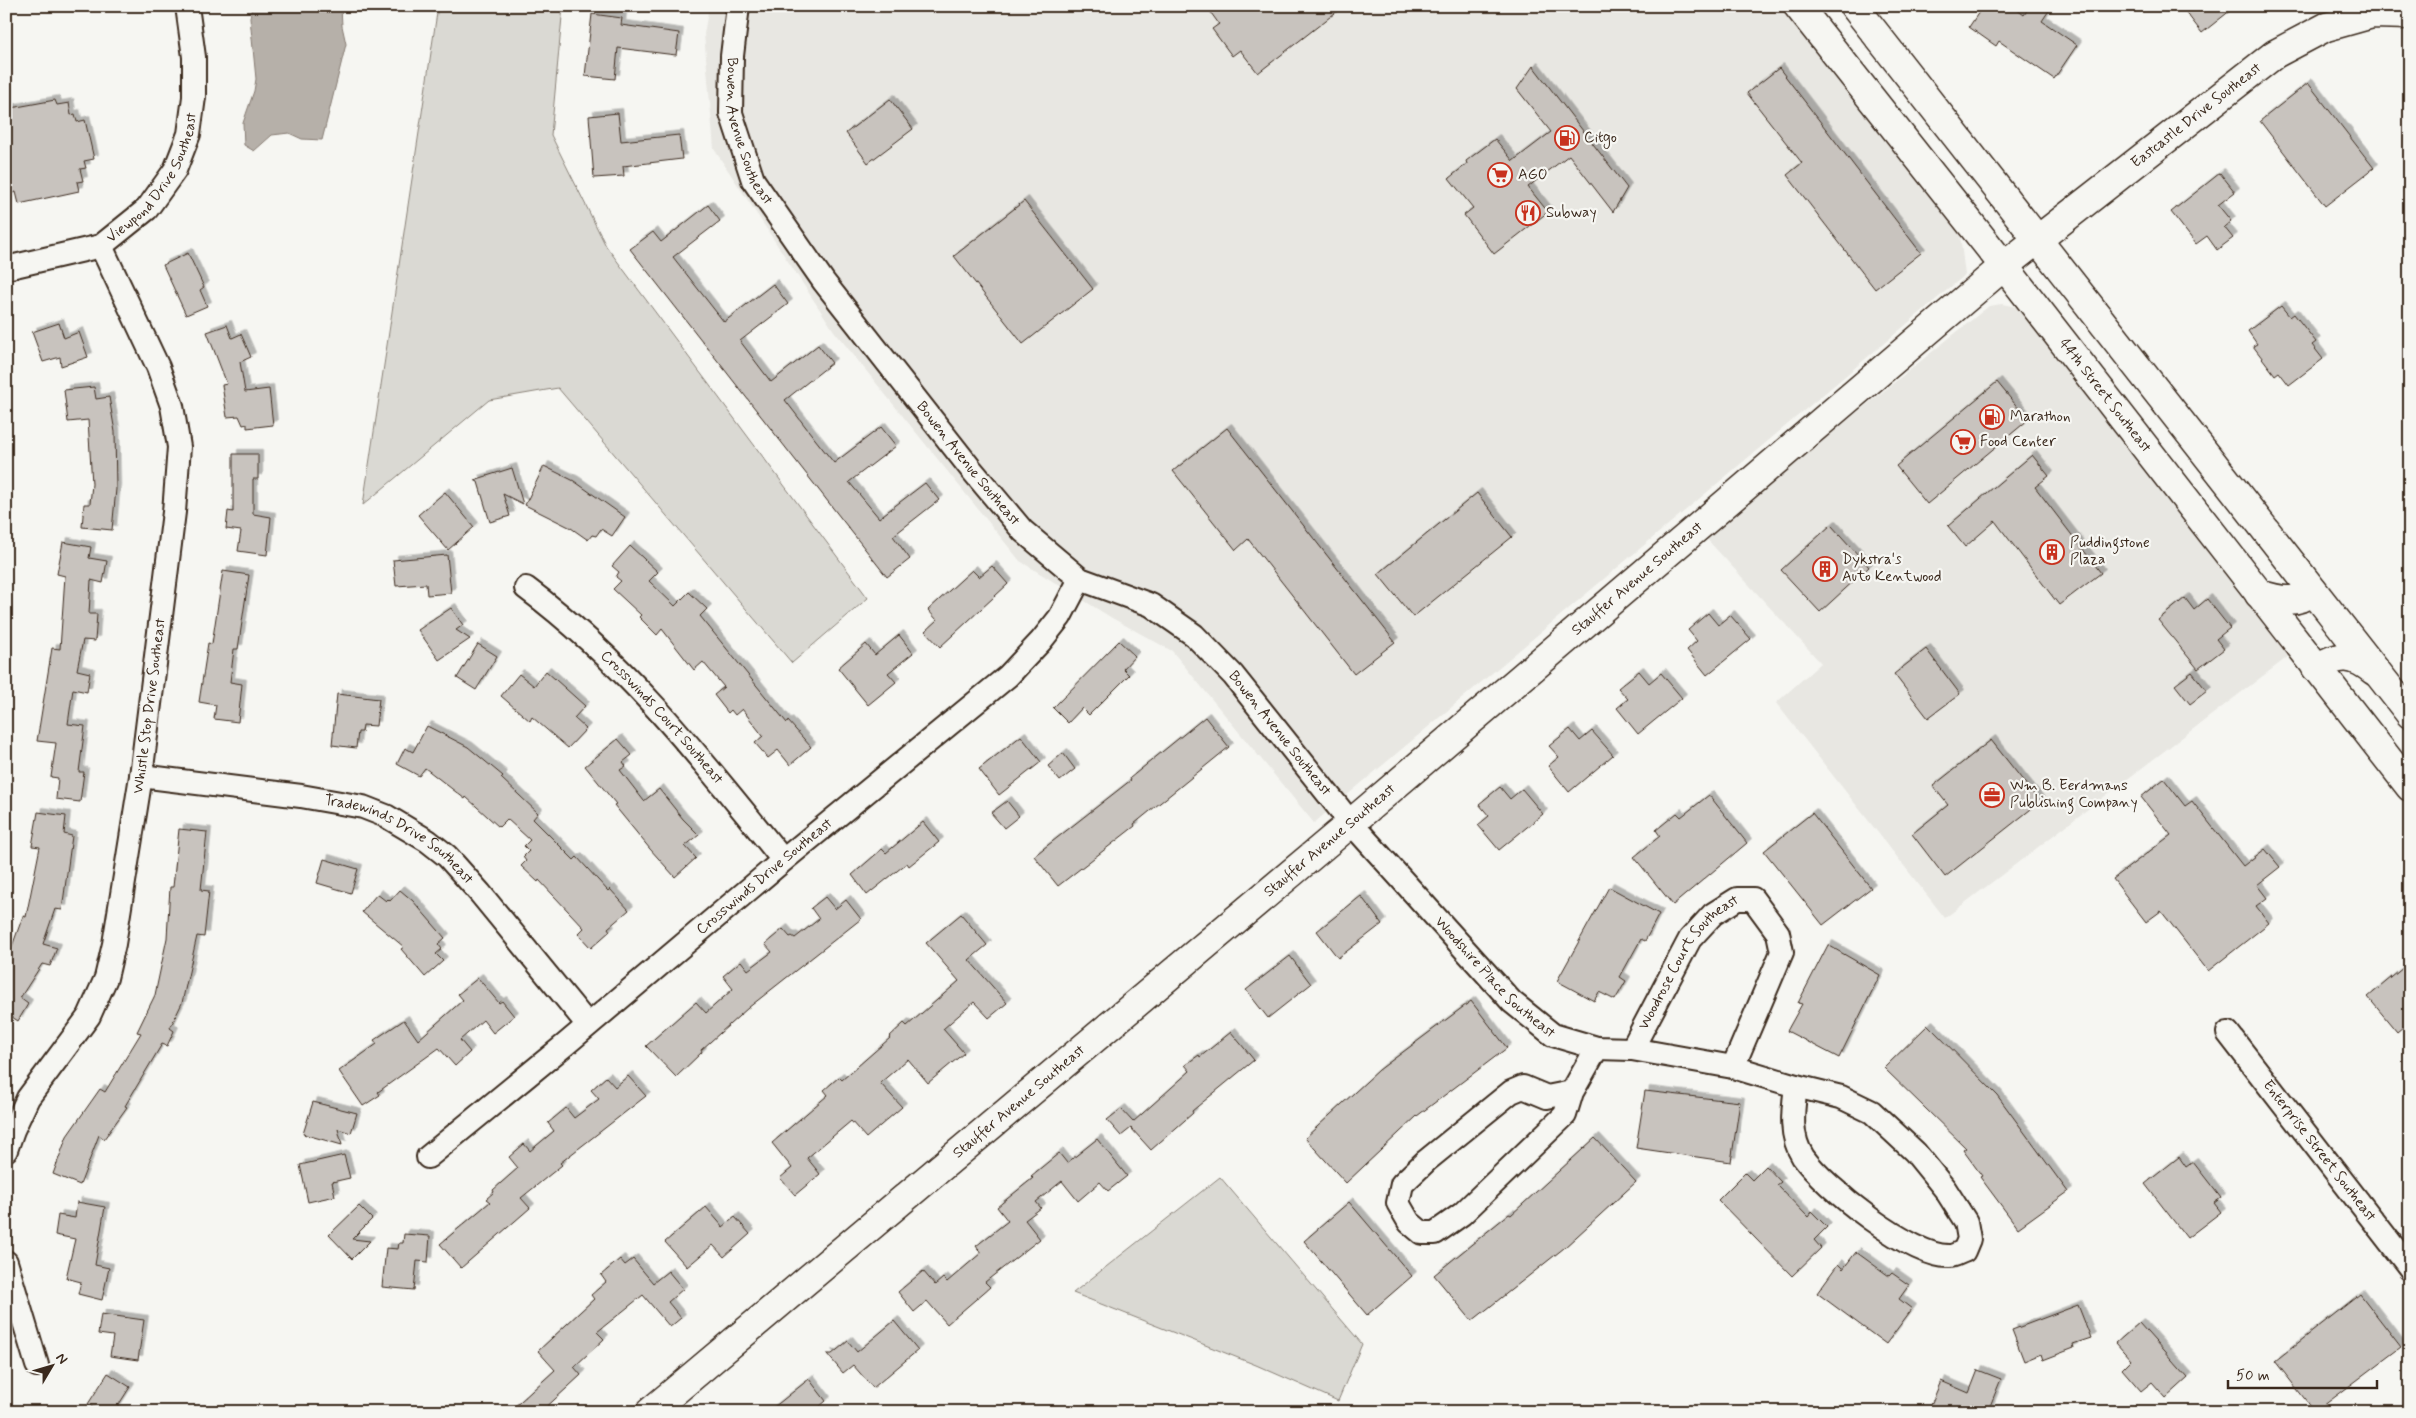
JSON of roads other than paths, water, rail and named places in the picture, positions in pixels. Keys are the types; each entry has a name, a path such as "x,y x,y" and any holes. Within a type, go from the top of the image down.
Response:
{"street":[{"name":"Viewpond Drive Southeast","path":"6,268 101,246 146,209 175,170 189,134 194,96 194,57 186,6"},
{"name":"Bowen Avenue Southeast","path":"738,6 732,56 731,113 753,180 824,282 972,470 1023,530 1080,579 1151,605 1194,635 1232,675 1351,823"},
{"name":"44th Street Southeast","path":"1798,6 2004,266 2410,787"},
{"path":"1854,6 2039,239 2410,714"},
{"name":"Eastcastle Drive Southeast","path":"2004,266 2274,54 2326,27 2372,14 2410,14"},
{"name":"Whistle Stop Drive Southeast","path":"6,1150 12,1130 28,1098 89,1016 106,978 114,944 140,776 173,518 179,446 172,406 158,366 101,246"},
{"name":"Stauffer Avenue Southeast","path":"650,1412 1351,823 2004,266"},
{"name":"Crosswinds Drive Southeast","path":"428,1157 783,860 1008,676 1041,641 1060,617 1080,579"},
{"name":"Crosswinds Court Southeast","path":"526,588 590,642 648,698 783,860"},
{"path":"2259,594 2276,600 2297,600 2305,598 2313,591"},
{"path":"2316,668 2332,659 2348,657 2362,661 2379,675"},
{"path":"2372,738 2410,779"},
{"name":"Tradewinds Drive Southeast","path":"140,776 301,796 363,807 386,816 428,841 451,860 588,1025"},
{"name":"Woodshire Place Southeast","path":"1351,823 1512,1002 1552,1035 1597,1048 1632,1048 1733,1067 1841,1097 1872,1112 1915,1152 1945,1189 1966,1222 1969,1239 1964,1251 1951,1256 1932,1254 1908,1243 1847,1201 1824,1180 1803,1156 1794,1137 1792,1116 1796,1086"},
{"name":"Woodrose Court Southeast","path":"1632,1048 1690,939 1713,914 1737,899 1753,899 1778,933 1782,952 1733,1067"},
{"name":"Enterprise Street Southeast","path":"2228,1033 2410,1268"},
{"path":"1572,1092 1547,1098 1523,1087 1511,1092 1426,1161 1402,1184 1398,1203 1409,1222 1422,1233 1435,1233 1462,1214 1565,1115 1572,1092 1597,1048"},
{"path":"6,1262 37,1365"}],"place":[{"name":"Citgo","path":"1567,138"},
{"name":"AGO","path":"1500,175"},
{"name":"Subway","path":"1528,213"},
{"name":"Marathon","path":"1992,417"},
{"name":"Food Center","path":"1963,442"},
{"name":"Puddingstone Plaza","path":"2052,552"},
{"name":"Dykstra's Auto Kentwood","path":"1825,569"},
{"name":"Wm B. Eerdmans Publishing Company","path":"1992,795"}]}
